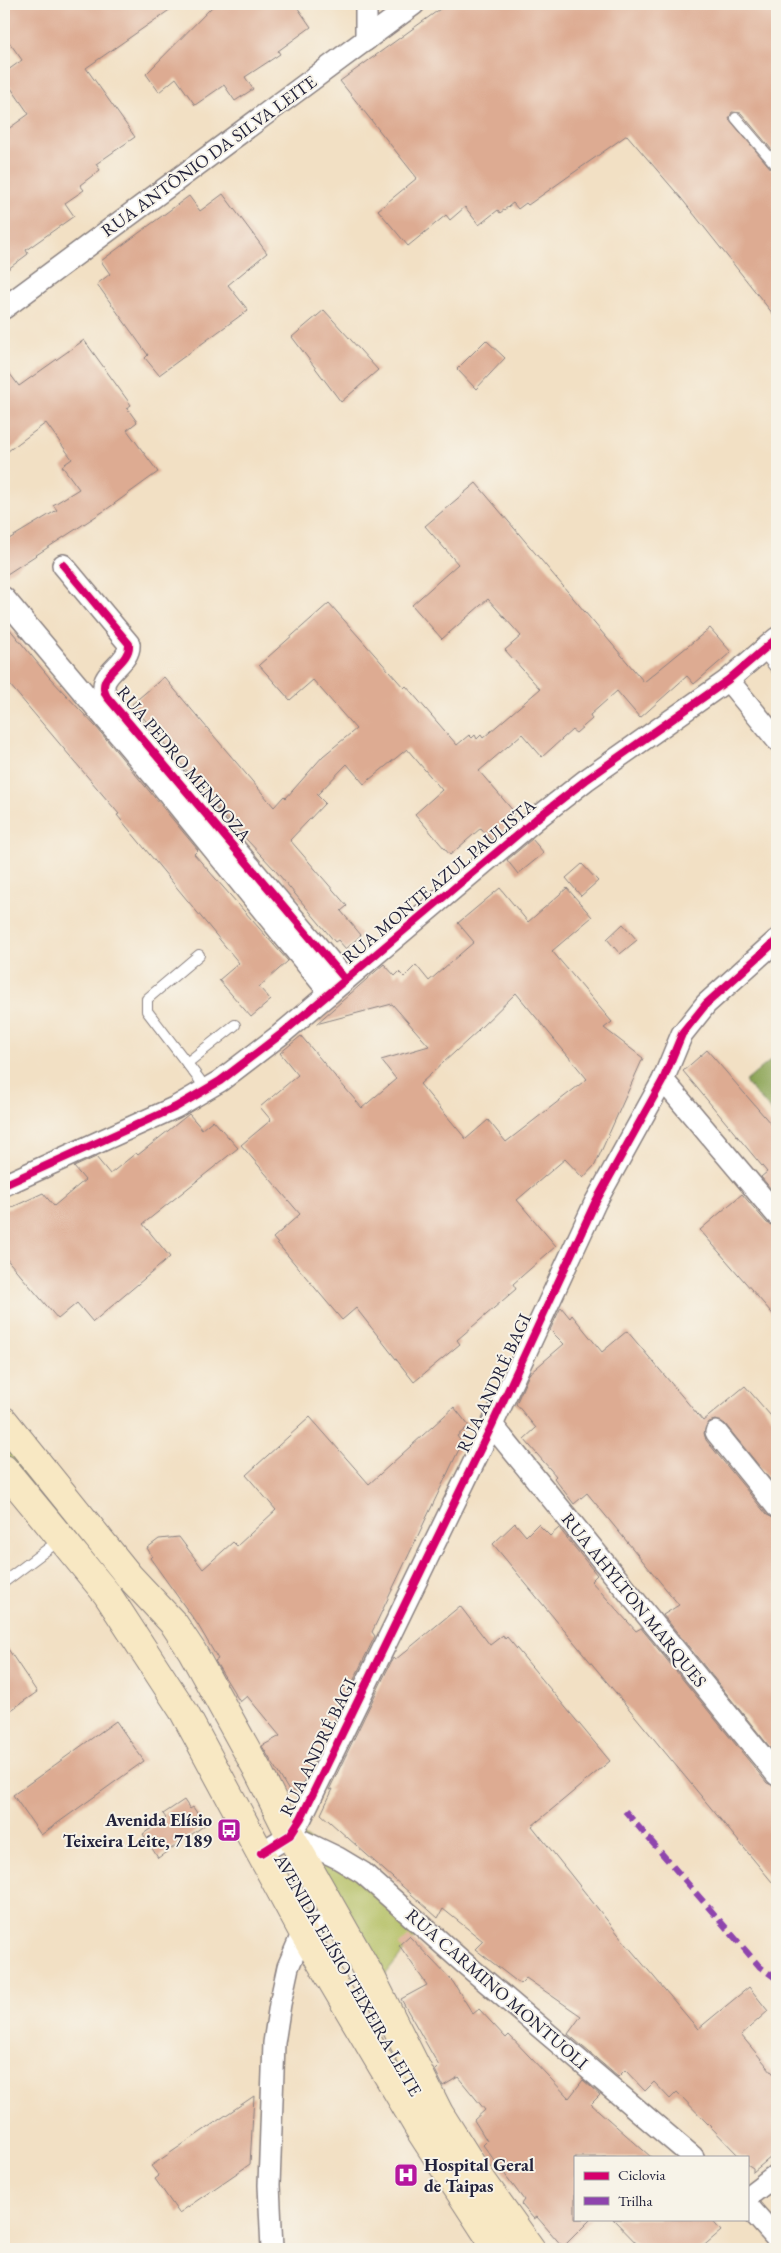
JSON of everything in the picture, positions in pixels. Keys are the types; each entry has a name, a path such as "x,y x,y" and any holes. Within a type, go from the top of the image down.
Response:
{"main road":[{"name":"AVENIDA ELÍSIO TEIXEIRA LEITE","path":"4,1421 128,1576 174,1624 192,1651 256,1766 290,1835 372,1979 430,2123 478,2175 530,2249"},
{"name":"AVENIDA ELÍSIO TEIXEIRA LEITE","path":"4,1469 107,1594 184,1712 303,1932 430,2123 497,2249"}],"street":[{"path":"366,4 366,40"},
{"name":"RUA ANTÔNIO DA SILVA LEITE","path":"4,308 414,4"},
{"name":"RUA PEDRO MENDOZA","path":"63,565 129,644 129,653 105,681 104,692 106,697 338,986"},
{"name":"RUA PEDRO MENDOZA","path":"4,598 168,793 338,986"},
{"name":"RUA MONTE AZUL PAULISTA","path":"4,1185 206,1091 252,1058 462,879 579,785 728,680 769,645"},
{"path":"728,680 777,740"},
{"name":"RUA ANDRÉ BAGI","path":"261,1853 290,1835 492,1424 595,1203 663,1080 674,1050 694,1016 777,940"},
{"path":"663,1080 777,1215"},
{"name":"RUA AHYLTON MARQUES","path":"492,1424 777,1775"},
{"path":"716,1432 777,1507"},
{"name":"RUA CARMINO MONTUOLI","path":"290,1835 338,1858 363,1873 471,1969 692,2156"},
{"path":"272,2249 268,2186 274,2043 288,1967 303,1932 335,1913"},
{"path":"748,2196 777,2174"},
{"path":"748,2206 777,2240"}],"lane":[{"path":"736,118 777,166"},
{"path":"769,645 777,670"},
{"path":"199,956 147,999 146,1011 187,1062 206,1091"},
{"path":"187,1062 235,1025"},
{"path":"4,1582 62,1539"}],"green space":[{"path":"777,1055 777,1117 745,1082"},
{"path":"4,1438 110,1567 102,1572 4,1452"},
{"path":"291,1826 424,1926 374,1989"}],"building":[{"path":"4,4 178,4 86,68 135,137 96,164 100,170 80,185 84,190 65,203 74,216 26,250 28,254 4,272 4,132 29,114 4,78 4,73 22,60 4,35"},
{"path":"215,4 295,4 311,27 278,51 280,54 245,77 253,89 235,101 224,85 195,105 176,78 159,92 146,74"},
{"path":"447,4 777,4 777,156 741,113 732,112 729,119 772,170 777,173 777,319 681,198 627,135 528,205 526,203 518,209 513,203 500,213 498,210 479,225 465,207 450,220 446,215 408,246 378,210 417,178 340,81"},
{"path":"223,194 267,253 228,285 248,310 159,375 145,358 148,355 97,284 110,274 101,261 189,196 200,211"},
{"path":"324,310 378,370 341,402 292,337"},
{"path":"84,340 131,405 127,408 137,422 127,430 158,472 107,509 4,576 4,542 57,510 53,505 79,489 62,466 72,459 46,423 4,454 4,366 19,386"},
{"path":"486,340 505,358 476,389 457,369"},
{"path":"476,483 644,682 710,628 731,652 694,684 687,676 640,718 617,691 590,715 592,719 576,733 572,730 542,757 522,734 479,771 515,813 511,815 515,820 491,840 481,828 450,855 415,814 442,790 407,749 364,784 347,764 317,795 325,803 290,840 347,906 341,911 361,935 346,949 338,940 335,942 275,870 220,811 132,704 164,677 274,807 284,796 286,798 323,756 356,729 313,680 290,700 259,665 329,603 404,688 406,686 457,745 469,735 472,738 475,735 477,739 481,735 483,738 540,689 505,650 521,636 488,599 442,639 412,605 458,564 425,526"},
{"path":"4,622 49,677 97,728 198,850 194,854 288,961 259,987 271,1000 251,1017 219,980 239,963 117,815 119,814 4,678"},
{"path":"532,839 544,853 518,874 507,860"},
{"path":"582,864 598,881 581,896 566,878"},
{"path":"500,888 528,922 567,888 592,917 552,951 612,1022 604,1028 643,1058 595,1165 583,1178 565,1159 517,1200 556,1246 513,1284 516,1289 457,1340 460,1344 414,1382 356,1308 342,1320 273,1238 300,1214 241,1145 271,1120 260,1107 298,1075 280,1053 301,1036 362,1108 396,1079 381,1060 429,1046 392,1004 316,1024 384,964 395,976 399,972 404,977 416,965 429,981 474,942 458,923","holes":["516,993 587,1079 506,1142 488,1120 466,1139 420,1084"]},
{"path":"623,924 637,940 620,954 607,939"},
{"path":"707,1050 777,1131 777,1196 761,1177 767,1172 683,1071"},
{"path":"189,1114 202,1129 213,1120 238,1148 143,1224 170,1257 93,1322 77,1303 58,1319 4,1256 4,1211 43,1193 54,1206 85,1180 74,1167 96,1157 110,1174 136,1153 138,1155"},
{"path":"742,1194 767,1223 777,1227 777,1319 700,1230"},
{"path":"561,1307 570,1318 572,1315 602,1352 627,1331 703,1421 745,1386 777,1423 777,1488 725,1424 715,1420 709,1422 704,1433 706,1440 767,1515 777,1519 777,1756 663,1615 679,1605 587,1493 574,1504 554,1478 556,1476 524,1439 536,1428 516,1404 529,1374 564,1344 550,1330"},
{"path":"454,1407 469,1426 457,1436 462,1443 372,1632 375,1636 300,1791 289,1791 262,1746 280,1736 247,1696 240,1702 215,1661 218,1659 198,1625 150,1558 152,1556 147,1548 159,1539 179,1537 203,1569 233,1542 237,1546 276,1510 246,1475 310,1417 369,1484"},
{"path":"515,1523 526,1536 538,1524 550,1536 559,1528 597,1575 591,1581 636,1631 641,1628 767,1783 777,1787 777,1888 493,1544"},
{"path":"460,1606 490,1645 503,1635 505,1639 507,1637 610,1761 532,1826 626,1944 698,2029 749,1987 768,2011 741,2035 777,2078 777,2152 753,2172 753,2168 748,2165 748,2156 739,2156 677,2092 670,2099 654,2082 645,2091 625,2070 618,2077 568,2034 581,2016 526,1978 520,1984 475,1949 483,1941 443,1909 438,1918 321,1814 333,1789 329,1790 393,1658 395,1660"},
{"path":"4,1643 37,1692 4,1715"},
{"path":"116,1721 144,1761 41,1835 13,1795"},
{"path":"184,1800 190,1809 193,1807 205,1825 158,1858 143,1834 166,1818 163,1814"},
{"path":"409,1936 453,1982 473,2014 479,2009 506,2038 509,2035 569,2098 583,2080 600,2095 591,2104 650,2156 574,2156 574,2220 590,2220 563,2247 537,2217 534,2219 521,2204 524,2200 483,2145 487,2141 474,2120 485,2110 458,2077 443,2086 435,2070 439,2066 401,1999 427,1985 399,1945"},
{"path":"254,2096 250,2164 179,2213 155,2179 159,2176 151,2166"},
{"path":"614,2220 712,2220 721,2231 700,2249 642,2249"}],"marked path":[{"path":"625,1811 760,1967 777,1979"}],"cycle path":[{"path":"63,565 129,644 124,658 105,682 104,689 107,697 345,979"},
{"path":"4,1185 176,1107 220,1081 280,1035 536,819 586,780 728,680 777,638"},
{"path":"261,1853 290,1835 301,1818 492,1425 595,1203 663,1080 682,1034 706,1004 777,940"}],"place":[{"name":"Avenida Elísio Teixeira Leite, 7189","path":"229,1830"},
{"name":"Hospital Geral de Taipas","path":"406,2175"}]}
